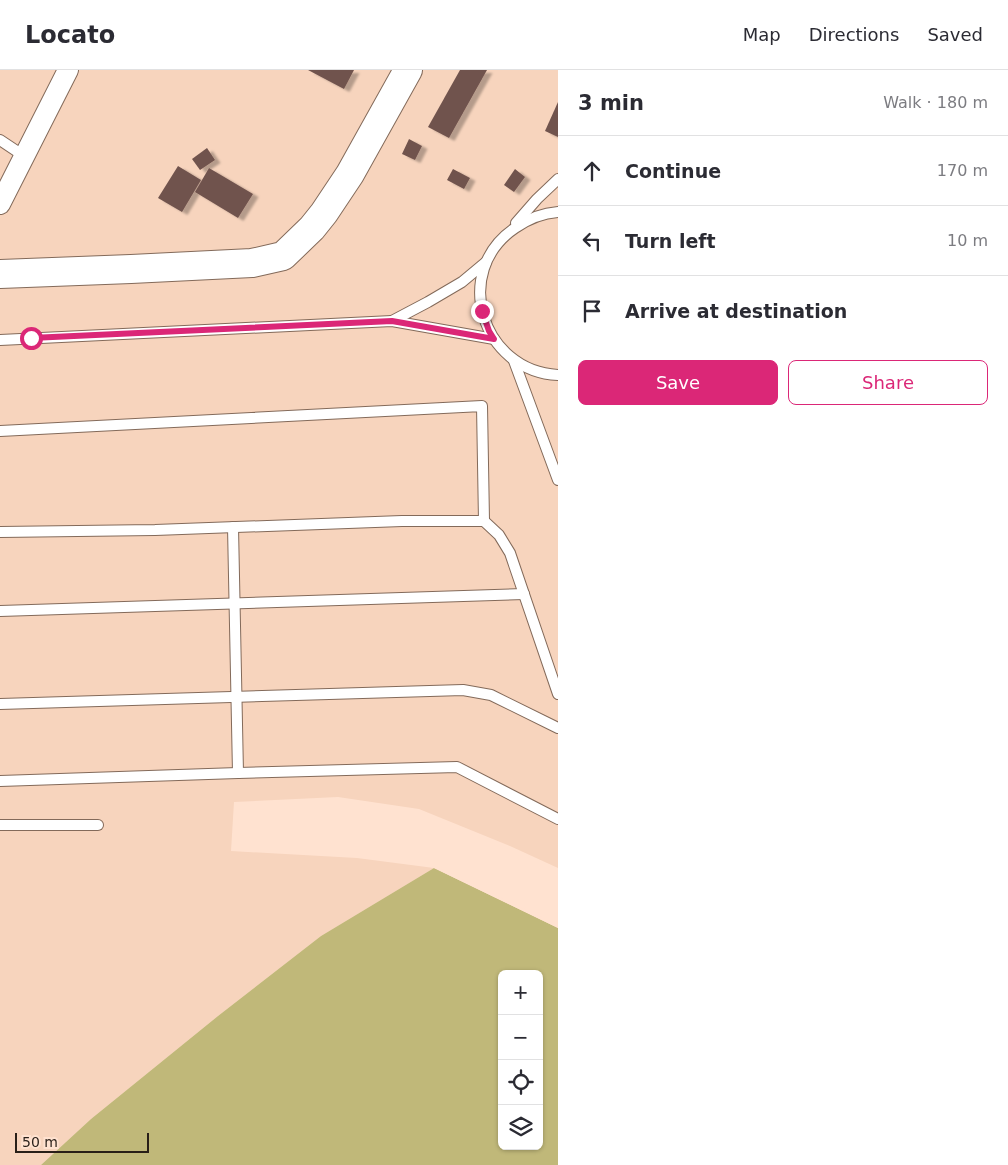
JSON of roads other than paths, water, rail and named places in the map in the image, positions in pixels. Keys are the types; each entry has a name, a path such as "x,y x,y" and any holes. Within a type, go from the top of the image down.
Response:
{"main road":[{"path":"0,274 252,263 283,256 312,228 324,213 350,174 408,70"}],"street":[{"path":"0,204 68,70"}],"lane":[{"path":"0,140 24,156"},
{"path":"558,179 495,247 486,262 480,286 482,311 489,331 505,353 524,367 546,375 558,375"},
{"path":"506,234 527,220 558,212"},
{"path":"392,321 462,282 486,262"},
{"path":"0,340 392,321 494,339"},
{"path":"514,361 558,480"},
{"path":"0,432 482,406 484,521"},
{"path":"0,532 155,530 402,521 484,521 499,535 510,553 558,694"},
{"path":"233,527 238,773"},
{"path":"0,611 524,594"},
{"path":"0,704 463,690 491,695 558,728"},
{"path":"0,781 457,767 558,819"},
{"path":"0,825 98,825"}]}
